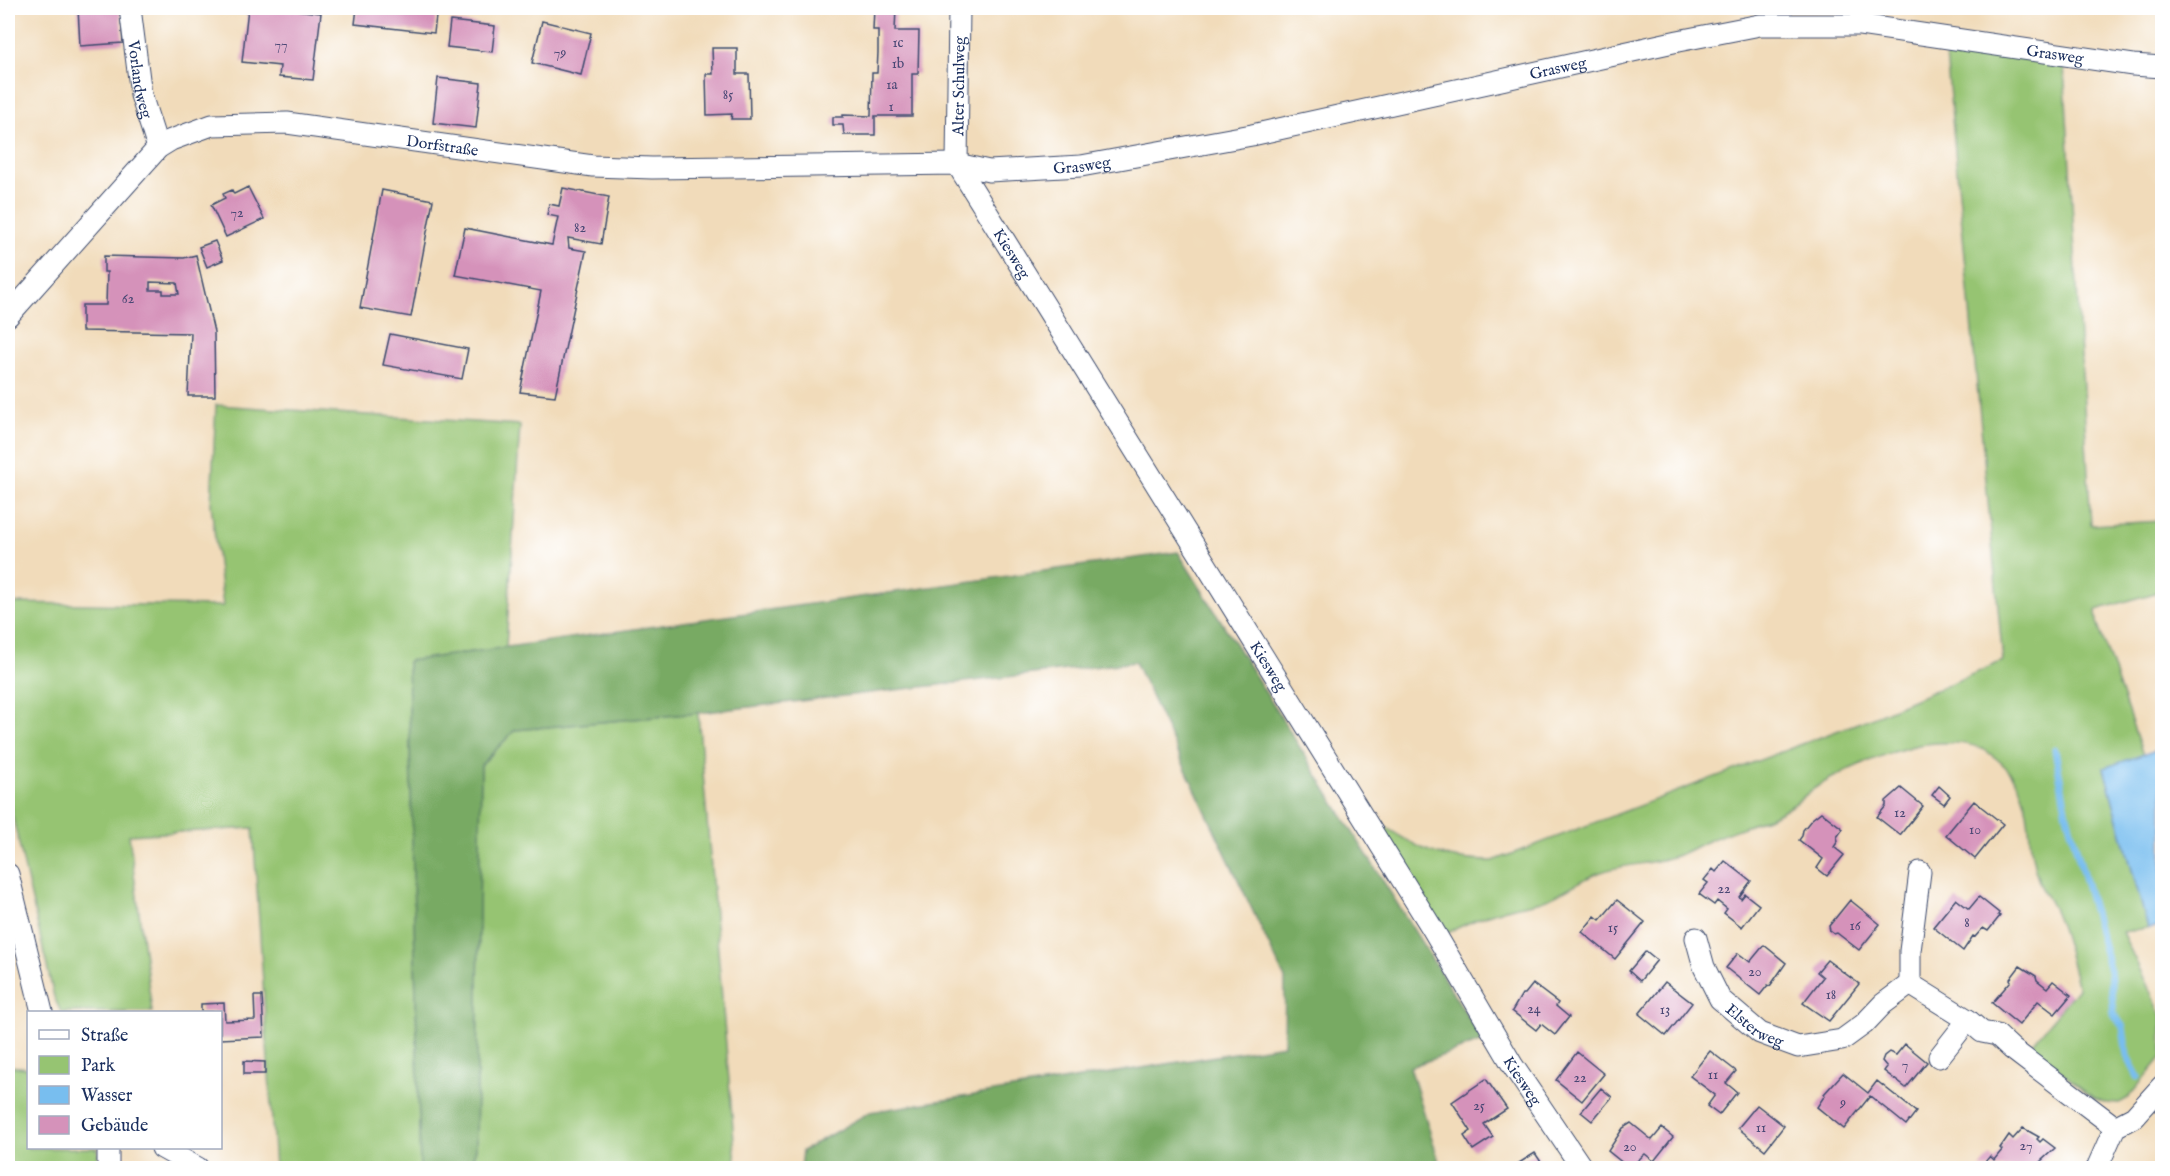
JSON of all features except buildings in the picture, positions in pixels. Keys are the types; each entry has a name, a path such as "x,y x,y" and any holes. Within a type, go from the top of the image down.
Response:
{"street":[{"name":"Vorlandweg","path":"130,8 141,95 158,148"},
{"name":"Alter Schulweg","path":"957,164 959,8"},
{"name":"Grasweg","path":"957,164 989,171 1092,164 1252,135 1760,25 1860,25 2133,65 2163,67"},
{"name":"Dorfstraße","path":"8,316 158,148 171,140 212,125 286,123 593,166 652,168 957,164"},
{"name":"Kiesweg","path":"957,164 1432,928 1513,1066 1582,1168"},
{"path":"1920,872 1910,951 1910,984 1968,1020 1982,1032 1997,1035 2012,1049 2115,1127"},
{"path":"8,874 42,1011"},
{"name":"Elsterweg","path":"1696,938 1704,967 1720,999 1760,1033 1798,1047 1842,1040 1910,984"},
{"path":"1939,1057 1968,1020"},
{"path":"2097,1168 2115,1127 2134,1117 2163,1086"},
{"path":"108,1149 108,1168"},
{"path":"164,1149 198,1168"}],"green space":[{"path":"1945,44 2064,66 2091,525 2162,521 2162,591 2096,610 2097,622 2143,755 2104,768 2148,928 2122,932 2162,1016 2162,1057 2128,1098 2118,1104 2106,1103 2094,1098 2030,1047 2078,988 2061,929 2039,882 2024,797 2006,767 1989,753 1972,745 1928,744 1886,754 1829,780 1783,811 1681,854 1598,873 1548,898 1492,913 1443,935 1372,818 1428,851 1457,858 1493,861 1871,718 2003,661"},
{"path":"216,405 520,425 506,647 408,662 420,1168 275,1168 253,828 129,835 152,1011 61,1011 54,997 8,796 8,603 223,606 211,504"},
{"path":"1178,552 1483,1041 1410,1067 1441,1168 800,1168 802,1151 870,1112 1284,1045 1285,979 1135,662 698,713 515,730 481,765 476,1149 469,1168 420,1168 408,661"},
{"path":"698,713 736,1164 703,1168 469,1168 476,1149 481,765 515,730"},
{"path":"8,1066 27,1068 27,1149 98,1149 98,1168 8,1168"}],"water":[{"path":"2162,748 2162,926 2148,928 2104,768"}],"waterway":[{"path":"2055,750 2067,815 2110,971 2114,1014 2123,1027 2127,1056 2138,1077"}]}
